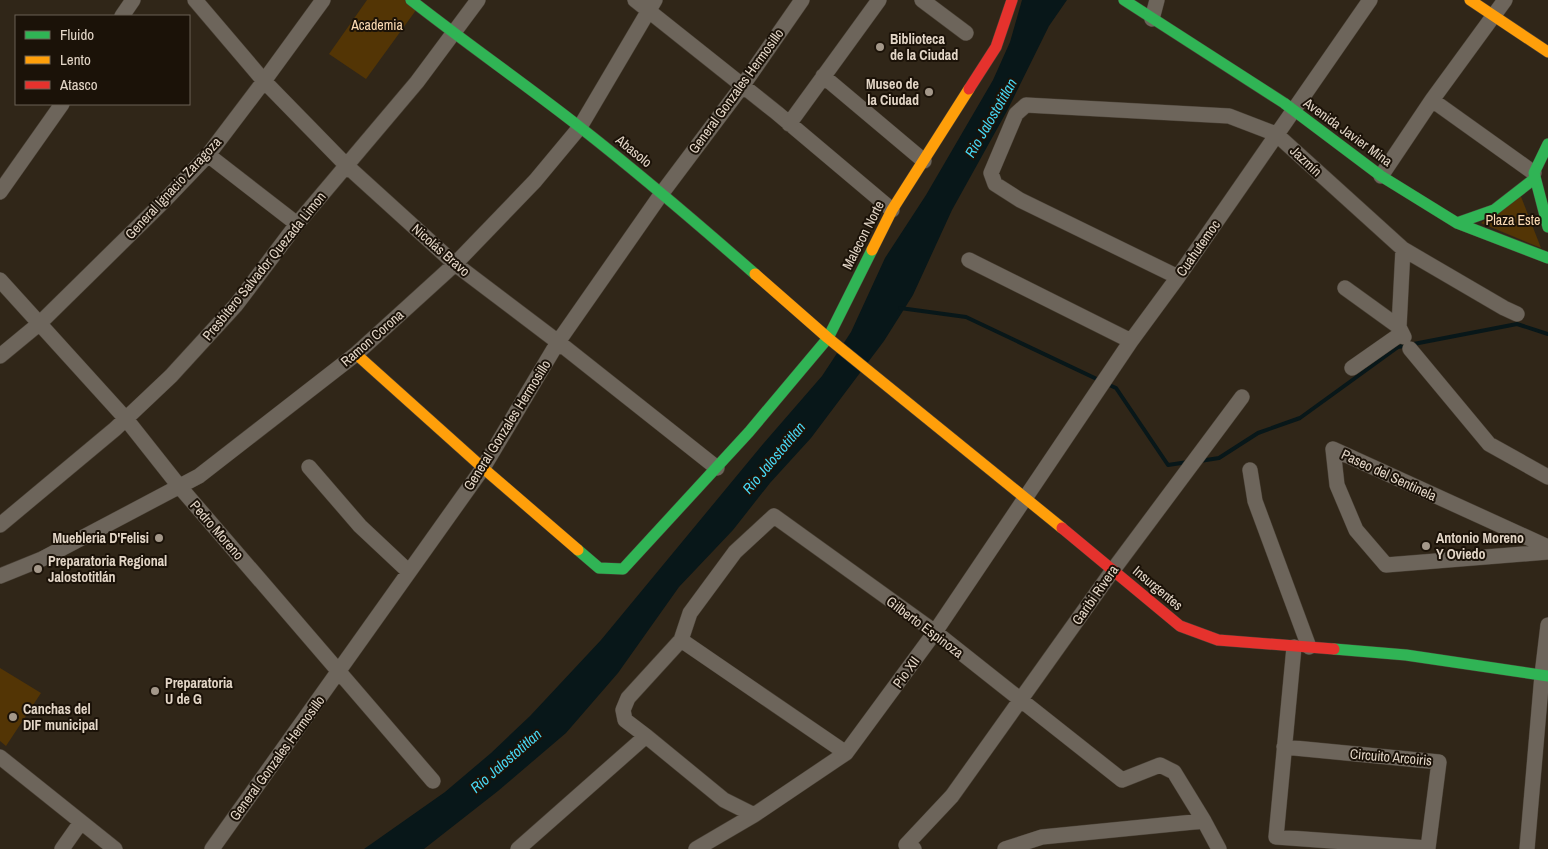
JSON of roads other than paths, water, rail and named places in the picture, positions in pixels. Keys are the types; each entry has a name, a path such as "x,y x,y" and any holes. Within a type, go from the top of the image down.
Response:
{"street":[{"path":"123,15 133,0"},
{"name":"Nicolás Bravo","path":"195,0 264,81 347,166 455,264 558,342 717,468"},
{"name":"General Ignacio Zaragoza","path":"0,356 40,323 208,155 323,0"},
{"name":"Abasolo","path":"411,0 580,127 662,192 832,341"},
{"name":"Presbítero Salvador Quezada Limon","path":"0,525 126,419 171,376 236,305 298,224 417,82 478,0"},
{"path":"635,0 652,5 788,124 892,210"},
{"name":"General Gonzales Hermosillo","path":"212,849 483,468 558,342 662,192 743,85 802,0"},
{"path":"788,124 879,0"},
{"path":"922,0 966,32"},
{"name":"Malecon Norte","path":"356,354 483,468 599,568 623,569 832,341 892,210 996,48 1012,0"},
{"name":"Avenida Javier Mina","path":"1124,0 1293,110 1382,176 1457,223 1548,258"},
{"path":"1146,15 1157,0"},
{"name":"Cuahutemoc","path":"1026,497 1108,375 1370,0"},
{"path":"1470,0 1548,52"},
{"path":"1382,176 1432,100 1505,0"},
{"name":"Ramon Corona","path":"0,576 42,559 199,476 356,354 455,264 535,181 580,127 652,5"},
{"path":"822,76 924,161"},
{"path":"1432,100 1534,176 1548,227"},
{"path":"0,192 61,105"},
{"name":"Jazmín","path":"1178,277 1020,200 995,184 991,173 1016,114 1026,105 1229,116 1276,134 1403,249 1517,314"},
{"path":"1457,223 1494,210 1534,176 1546,152"},
{"path":"208,155 298,224"},
{"path":"1403,249 1404,336"},
{"path":"969,260 1132,341"},
{"name":"Pedro Moreno","path":"0,280 126,419 180,486 433,781"},
{"path":"1345,288 1404,336 1436,380 1489,444 1548,477"},
{"path":"1352,368 1404,336"},
{"name":"Insurgentes","path":"832,341 1026,497 1180,626 1218,640 1406,655 1545,675"},
{"name":"Garibi Rivera","path":"908,848 952,796 1113,570 1242,397"},
{"name":"Paseo del Sentinela","path":"1548,547 1333,449 1336,485 1356,530 1386,565 1548,552"},
{"path":"309,467 360,526 410,572"},
{"path":"1250,470 1255,501 1302,647 1284,747"},
{"name":"Pio XII","path":"696,849 754,815 846,753 935,632 1026,497"},
{"name":"Gilberto Espinoza","path":"681,640 690,613 736,552 774,516 935,632 1122,780 1160,765 1174,772 1204,821"},
{"path":"1527,849 1545,675 1548,625"},
{"path":"754,815 724,800 625,720 623,710 628,698 681,640 846,753"},
{"path":"518,849 646,736"},
{"name":"Circuito Arcoiris","path":"1284,747 1439,762 1428,848 1276,837 1284,747"},
{"path":"0,757 115,849"},
{"path":"1005,849 1042,837 1204,821 1219,849"},
{"path":"62,849 81,822"}],"water":[{"name":"Rio Jalostotitlan","path":"1022,0 1067,0 1049,26 1007,111 952,210 913,295 884,341 811,438 770,483 733,530 679,587 618,673 566,733 498,791 424,849 364,849 445,792 491,753 530,716 601,640 763,444 822,376 851,332 885,258 926,195 993,80 1010,42"}],"waterway":[{"path":"900,308 966,317 1101,381"},
{"path":"1200,461 1219,458 1258,433 1300,418 1398,347 1517,324 1548,334"},
{"path":"1107,384 1116,388 1168,465 1188,462"}],"place":[{"name":"Biblioteca de la Ciudad","path":"880,47"},
{"name":"Museo de la Ciudad","path":"929,92"},
{"name":"Muebleria D'Felisi","path":"159,538"},
{"name":"Antonio Moreno Y Oviedo","path":"1426,546"},
{"name":"Preparatoria Regional Jalostotitlán","path":"38,569"},
{"name":"Preparatoria U de G","path":"155,691"},
{"name":"Canchas del DIF municipal","path":"13,717"}],"park label":[{"name":"Academia","path":"377,25"},
{"name":"Plaza Este","path":"1513,220"}]}
